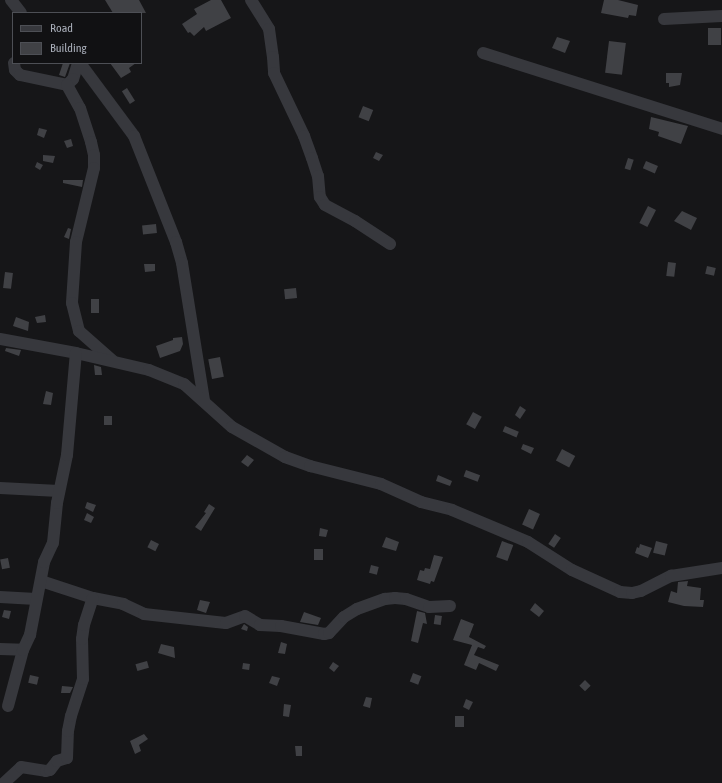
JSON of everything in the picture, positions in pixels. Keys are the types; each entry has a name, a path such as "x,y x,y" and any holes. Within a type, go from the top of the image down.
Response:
{"street":[{"path":"11,0 20,12"},
{"path":"251,0 269,29 274,56 274,73 304,136 318,176 320,197 325,206 355,221 390,244"},
{"path":"664,19 722,16"},
{"path":"483,53 722,129"},
{"path":"14,64 17,73 20,75 67,85 80,108 94,155 92,178 76,242 72,303 79,331 115,363"},
{"path":"67,85 73,79 79,64"},
{"path":"80,64 134,136 176,242 182,263 204,401"},
{"path":"0,339 76,353 149,370 184,384 232,427 285,457 310,466 381,484 421,502 452,510 528,542 572,570 620,592 632,593 641,591 671,576 722,568"},
{"path":"8,706 23,650 30,635 44,562 53,543 59,491 68,455 76,353"},
{"path":"0,488 59,491"},
{"path":"41,582 93,598 123,604 144,614 226,623 245,616 260,625 281,626 324,634 329,633 344,617 357,609 384,599 406,599 429,607 450,606"},
{"path":"0,597 36,599"},
{"path":"4,783 20,767 24,766 40,771 46,771 50,770 58,761 67,758 68,731 82,679 82,639 84,625 93,598"},
{"path":"0,649 23,650"}],"building":[{"path":"105,0 139,0 146,13 142,12 112,12"},
{"path":"211,0 221,0 231,18 206,31 204,27 194,36 190,32 188,33 182,24 197,14 194,9"},
{"path":"604,0 618,0 638,5 636,16 629,15 628,18 601,13"},
{"path":"708,28 721,28 721,45 708,45"},
{"path":"557,37 570,41 565,53 552,48"},
{"path":"609,41 626,43 622,75 605,73"},
{"path":"63,64 70,64 65,77 59,75"},
{"path":"111,64 135,64 129,68 131,72 121,78"},
{"path":"666,73 682,73 680,85 669,87 669,83 666,83"},
{"path":"127,88 135,101 130,104 122,91"},
{"path":"363,106 373,110 369,121 359,117"},
{"path":"651,117 688,126 681,144 658,136 659,132 649,129"},
{"path":"39,128 47,130 44,138 37,135"},
{"path":"71,139 73,146 67,148 64,141"},
{"path":"376,152 383,155 379,161 373,158"},
{"path":"43,155 55,156 53,163 43,161"},
{"path":"628,158 634,160 630,170 625,168"},
{"path":"646,161 658,166 655,173 643,168"},
{"path":"37,162 43,165 40,170 35,167"},
{"path":"63,180 83,180 82,187 63,183"},
{"path":"648,206 656,210 647,227 639,223"},
{"path":"682,211 697,218 691,230 674,221"},
{"path":"156,224 157,233 143,234 142,225"},
{"path":"68,228 71,229 69,239 64,237"},
{"path":"668,262 676,263 674,277 666,276"},
{"path":"144,264 155,264 155,271 145,272"},
{"path":"707,266 716,268 714,276 705,274"},
{"path":"5,272 13,273 11,289 3,288"},
{"path":"296,288 297,298 285,299 284,289"},
{"path":"91,299 99,299 99,313 91,313"},
{"path":"45,315 46,322 37,323 35,317"},
{"path":"16,317 29,322 28,331 13,326"},
{"path":"182,337 183,344 180,351 160,358 156,346 173,340 173,338"},
{"path":"6,348 21,350 19,356 5,351"},
{"path":"220,357 224,377 212,379 208,359"},
{"path":"94,365 101,367 102,375 95,375"},
{"path":"46,391 53,393 51,405 43,404"},
{"path":"520,406 526,410 520,419 515,415"},
{"path":"473,412 482,417 475,429 466,424"},
{"path":"104,416 112,416 112,425 104,425"},
{"path":"505,426 519,432 516,437 503,432"},
{"path":"523,444 534,448 531,454 521,449"},
{"path":"562,449 575,456 569,468 556,460"},
{"path":"247,455 254,460 248,467 241,462"},
{"path":"466,470 480,475 478,482 464,477"},
{"path":"438,475 452,481 450,486 436,481"},
{"path":"87,502 96,505 93,512 85,508"},
{"path":"209,504 215,508 201,531 195,527 206,513 204,512"},
{"path":"529,509 540,514 533,529 522,525"},
{"path":"87,513 94,517 91,523 84,520"},
{"path":"320,528 328,530 326,537 319,536"},
{"path":"555,534 561,538 554,548 548,544"},
{"path":"386,537 399,542 396,551 382,547"},
{"path":"151,540 159,544 155,551 147,547"},
{"path":"502,541 513,545 507,561 496,557"},
{"path":"656,541 668,544 665,556 653,553"},
{"path":"640,544 652,548 648,558 635,553"},
{"path":"314,549 323,549 323,560 314,560"},
{"path":"434,555 443,557 434,582 431,581 430,584 417,580 420,570 424,571 425,568 430,569"},
{"path":"8,558 10,568 2,569 0,560"},
{"path":"371,565 379,567 377,575 369,573"},
{"path":"688,581 687,586 701,588 700,600 704,600 703,607 684,606 668,602 671,591 677,593 678,582"},
{"path":"200,600 210,602 206,613 197,610"},
{"path":"535,603 544,611 539,617 530,610"},
{"path":"4,610 11,611 9,619 2,617"},
{"path":"417,611 425,613 427,624 423,623 418,643 411,641"},
{"path":"304,612 321,618 318,625 300,622"},
{"path":"435,615 442,616 441,625 434,624"},
{"path":"461,619 474,624 469,637 486,646 484,649 478,647 474,655 499,665 496,671 479,663 476,670 464,665 472,645 453,640"},
{"path":"244,624 248,627 247,631 241,629"},
{"path":"281,642 287,644 285,654 278,653"},
{"path":"161,644 174,647 175,658 158,653"},
{"path":"147,661 149,668 137,671 135,664"},
{"path":"333,662 339,666 334,672 329,668"},
{"path":"243,663 250,664 249,670 242,669"},
{"path":"413,673 421,676 418,685 410,681"},
{"path":"30,675 39,677 37,685 28,683"},
{"path":"272,676 280,678 277,686 269,683"},
{"path":"585,680 591,686 585,691 579,686"},
{"path":"62,686 73,687 70,693 61,693"},
{"path":"366,697 372,698 370,708 363,706"},
{"path":"466,699 473,702 469,710 463,707"},
{"path":"284,704 291,705 289,717 283,716"},
{"path":"455,716 464,716 464,727 455,727"},
{"path":"144,734 148,739 139,745 141,751 135,754 130,741"},
{"path":"295,746 302,746 302,756 296,756"}]}
